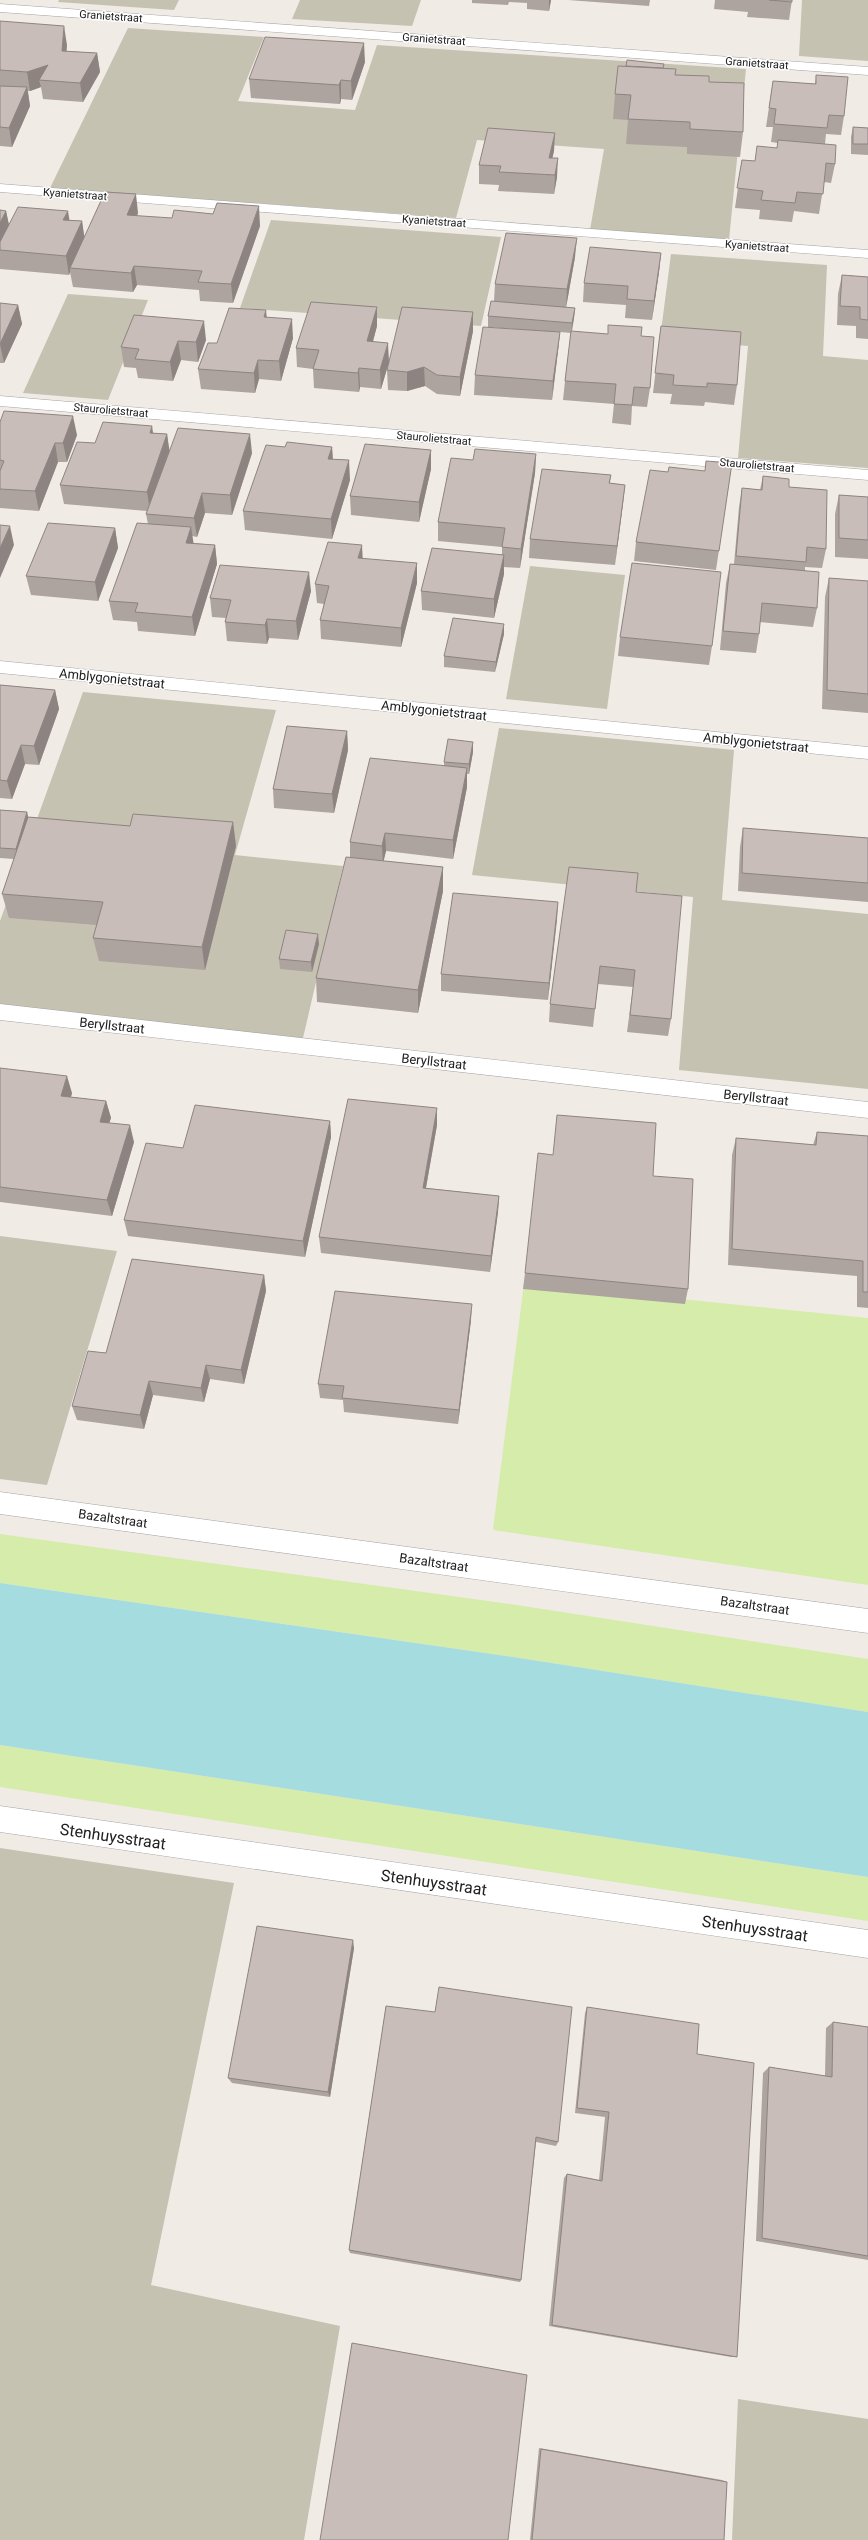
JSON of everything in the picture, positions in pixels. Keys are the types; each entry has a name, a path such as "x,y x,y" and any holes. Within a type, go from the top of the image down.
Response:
{"street":[{"name":"Granietstraat","path":"0,8 868,70"},
{"name":"Kyanietstraat","path":"0,188 868,254"},
{"name":"Staurolietstraat","path":"0,401 868,475"},
{"name":"Amblygonietstraat","path":"0,667 868,753"},
{"name":"Beryllstraat","path":"0,1012 868,1110"},
{"name":"Bazaltstraat","path":"0,1503 868,1621"},
{"name":"Stenhuysstraat","path":"0,1819 868,1944"}],"shaded area":[{"path":"59,0 179,0 174,10 58,2"},
{"path":"300,0 421,0 412,26 292,19"},
{"path":"802,0 868,0 868,61 799,56"},
{"path":"128,28 264,37 238,101 355,110 377,45 746,69 729,240 590,230 604,149 477,140 456,218 50,188"},
{"path":"271,220 501,237 481,326 240,308"},
{"path":"671,254 827,265 823,356 868,360 868,468 738,458 748,346 660,339"},
{"path":"68,294 148,300 108,400 23,393"},
{"path":"530,566 625,575 607,709 506,699"},
{"path":"83,692 276,710 235,855 343,866 303,1038 0,1006 0,921"},
{"path":"499,728 734,750 722,900 868,914 868,1089 679,1070 693,897 472,875"},
{"path":"0,1236 117,1251 47,1485 0,1479"},
{"path":"0,1848 234,1883 151,2285 340,2326 304,2540 0,2540"},
{"path":"738,2399 868,2419 868,2540 732,2540"}],"green space":[{"path":"524,1283 868,1318 868,1585 493,1530"},
{"path":"0,1534 510,1604 868,1659 868,1712 506,1656 0,1583"},
{"path":"0,1745 868,1877 868,1921 0,1787"}],"water":[{"path":"0,1583 506,1656 868,1712 868,1877 0,1745"}],"building":[{"path":"769,0 792,0 792,2"},
{"path":"0,21 64,26 62,51 97,53 80,83 39,80 48,65 27,72 0,70"},
{"path":"265,37 364,43 351,81 341,80 339,85 249,79"},
{"path":"627,60 664,64 663,68 626,66"},
{"path":"618,66 676,69 675,75 709,76 709,82 744,83 743,132 690,129 690,122 628,119 631,95 615,94"},
{"path":"816,75 848,77 844,116 829,115 827,128 774,124 776,109 769,108 773,81 816,84"},
{"path":"0,86 27,87 9,128 0,127"},
{"path":"853,127 868,128 868,144 853,144"},
{"path":"488,128 555,133 549,158 558,158 555,175 499,172 501,166 479,165"},
{"path":"778,140 836,145 835,164 826,163 823,194 797,192 795,203 761,200 763,191 737,188 742,160 755,161 757,146 777,148"},
{"path":"105,192 136,194 127,215 172,218 174,210 213,214 217,203 259,206 231,284 198,282 202,271 134,266 131,273 70,268"},
{"path":"18,207 68,211 63,220 82,221 66,256 0,250 0,242"},
{"path":"0,210 6,211 0,223"},
{"path":"506,233 577,238 567,289 495,284"},
{"path":"590,247 661,253 654,301 627,299 628,286 584,283"},
{"path":"842,275 868,277 868,320 860,319 860,307 840,306"},
{"path":"491,301 575,308 572,323 488,316"},
{"path":"311,302 377,307 367,341 388,343 380,370 359,368 358,373 313,369 319,350 296,348"},
{"path":"0,303 18,305 0,344"},
{"path":"402,307 473,312 460,377 437,375 424,367 407,372 387,370"},
{"path":"229,308 266,310 264,317 292,319 279,361 258,360 254,373 198,369 208,343 217,343"},
{"path":"134,315 204,321 196,342 178,341 170,362 135,359 139,349 121,347"},
{"path":"608,325 642,327 641,336 654,337 650,388 634,387 632,405 614,404 616,384 565,381 571,331 608,334"},
{"path":"661,326 741,332 737,385 707,383 707,387 673,385 674,375 655,373"},
{"path":"483,327 560,332 553,381 475,375"},
{"path":"4,411 73,416 63,443 55,443 35,491 0,489 0,471 4,461 0,460 0,422"},
{"path":"103,422 152,426 150,433 167,434 147,492 60,485 77,442 95,443"},
{"path":"178,428 250,434 230,495 202,493 194,518 146,514"},
{"path":"287,442 332,447 328,459 349,460 331,519 243,511 266,445 285,447"},
{"path":"365,444 431,450 419,502 350,496"},
{"path":"475,449 536,454 521,549 502,547 505,528 438,522 451,458 473,460"},
{"path":"706,461 732,463 719,551 636,542 650,470 668,472 669,467 705,471"},
{"path":"542,469 611,475 609,483 625,485 617,546 530,539"},
{"path":"763,476 789,479 789,487 827,490 826,549 807,547 806,562 736,556 742,488 762,490"},
{"path":"839,495 868,497 868,540 839,538"},
{"path":"48,523 115,528 95,582 26,576"},
{"path":"137,523 191,527 186,543 215,545 192,617 135,612 138,603 109,601"},
{"path":"0,525 10,526 0,548"},
{"path":"328,542 362,545 358,558 417,563 401,628 320,620 329,586 315,584"},
{"path":"432,548 504,555 494,599 421,591"},
{"path":"632,563 721,572 712,646 620,637"},
{"path":"730,564 819,572 817,608 762,603 759,634 723,631"},
{"path":"220,565 309,572 296,621 267,619 265,625 225,622 231,600 210,598"},
{"path":"829,578 868,581 868,694 827,690"},
{"path":"453,618 504,624 496,662 444,656"},
{"path":"0,685 55,690 34,746 21,745 7,781 0,780"},
{"path":"287,726 347,731 332,794 273,789"},
{"path":"448,739 473,742 469,764 444,762"},
{"path":"370,758 467,768 453,840 385,833 382,846 350,842"},
{"path":"0,810 27,812 16,849 0,848"},
{"path":"133,814 233,822 202,947 93,938 103,902 2,894 28,817 130,826"},
{"path":"743,828 868,838 868,883 742,873"},
{"path":"346,857 443,867 418,990 316,978"},
{"path":"569,867 638,873 636,892 682,896 671,1019 630,1015 635,970 600,966 595,1009 550,1004"},
{"path":"453,893 558,902 549,983 441,974"},
{"path":"286,930 318,934 311,962 279,959"},
{"path":"0,1068 67,1076 61,1096 106,1101 100,1122 130,1125 107,1200 0,1187"},
{"path":"348,1099 437,1108 423,1188 499,1196 491,1256 319,1237"},
{"path":"195,1105 330,1121 303,1241 124,1220 146,1143 183,1148"},
{"path":"557,1115 656,1123 653,1176 693,1179 688,1289 525,1273 538,1153 553,1155"},
{"path":"817,1132 868,1136 868,1292 863,1292 863,1261 732,1249 736,1138 816,1145"},
{"path":"132,1259 264,1275 241,1370 206,1365 201,1388 149,1381 140,1415 72,1406 88,1351 106,1353"},
{"path":"335,1291 472,1304 459,1410 342,1398 344,1386 318,1384"},
{"path":"257,1926 353,1940 328,2092 228,2078"},
{"path":"439,1987 572,2007 558,2142 536,2137 521,2280 349,2250 386,2006 435,2012"},
{"path":"587,2007 699,2024 697,2054 754,2063 737,2357 552,2325 567,2174 602,2181 609,2112 577,2108"},
{"path":"833,2022 868,2027 868,2256 762,2238 769,2067 832,2077"},
{"path":"352,2343 527,2375 508,2540 320,2540"},
{"path":"541,2449 727,2482 724,2540 532,2540"}]}
